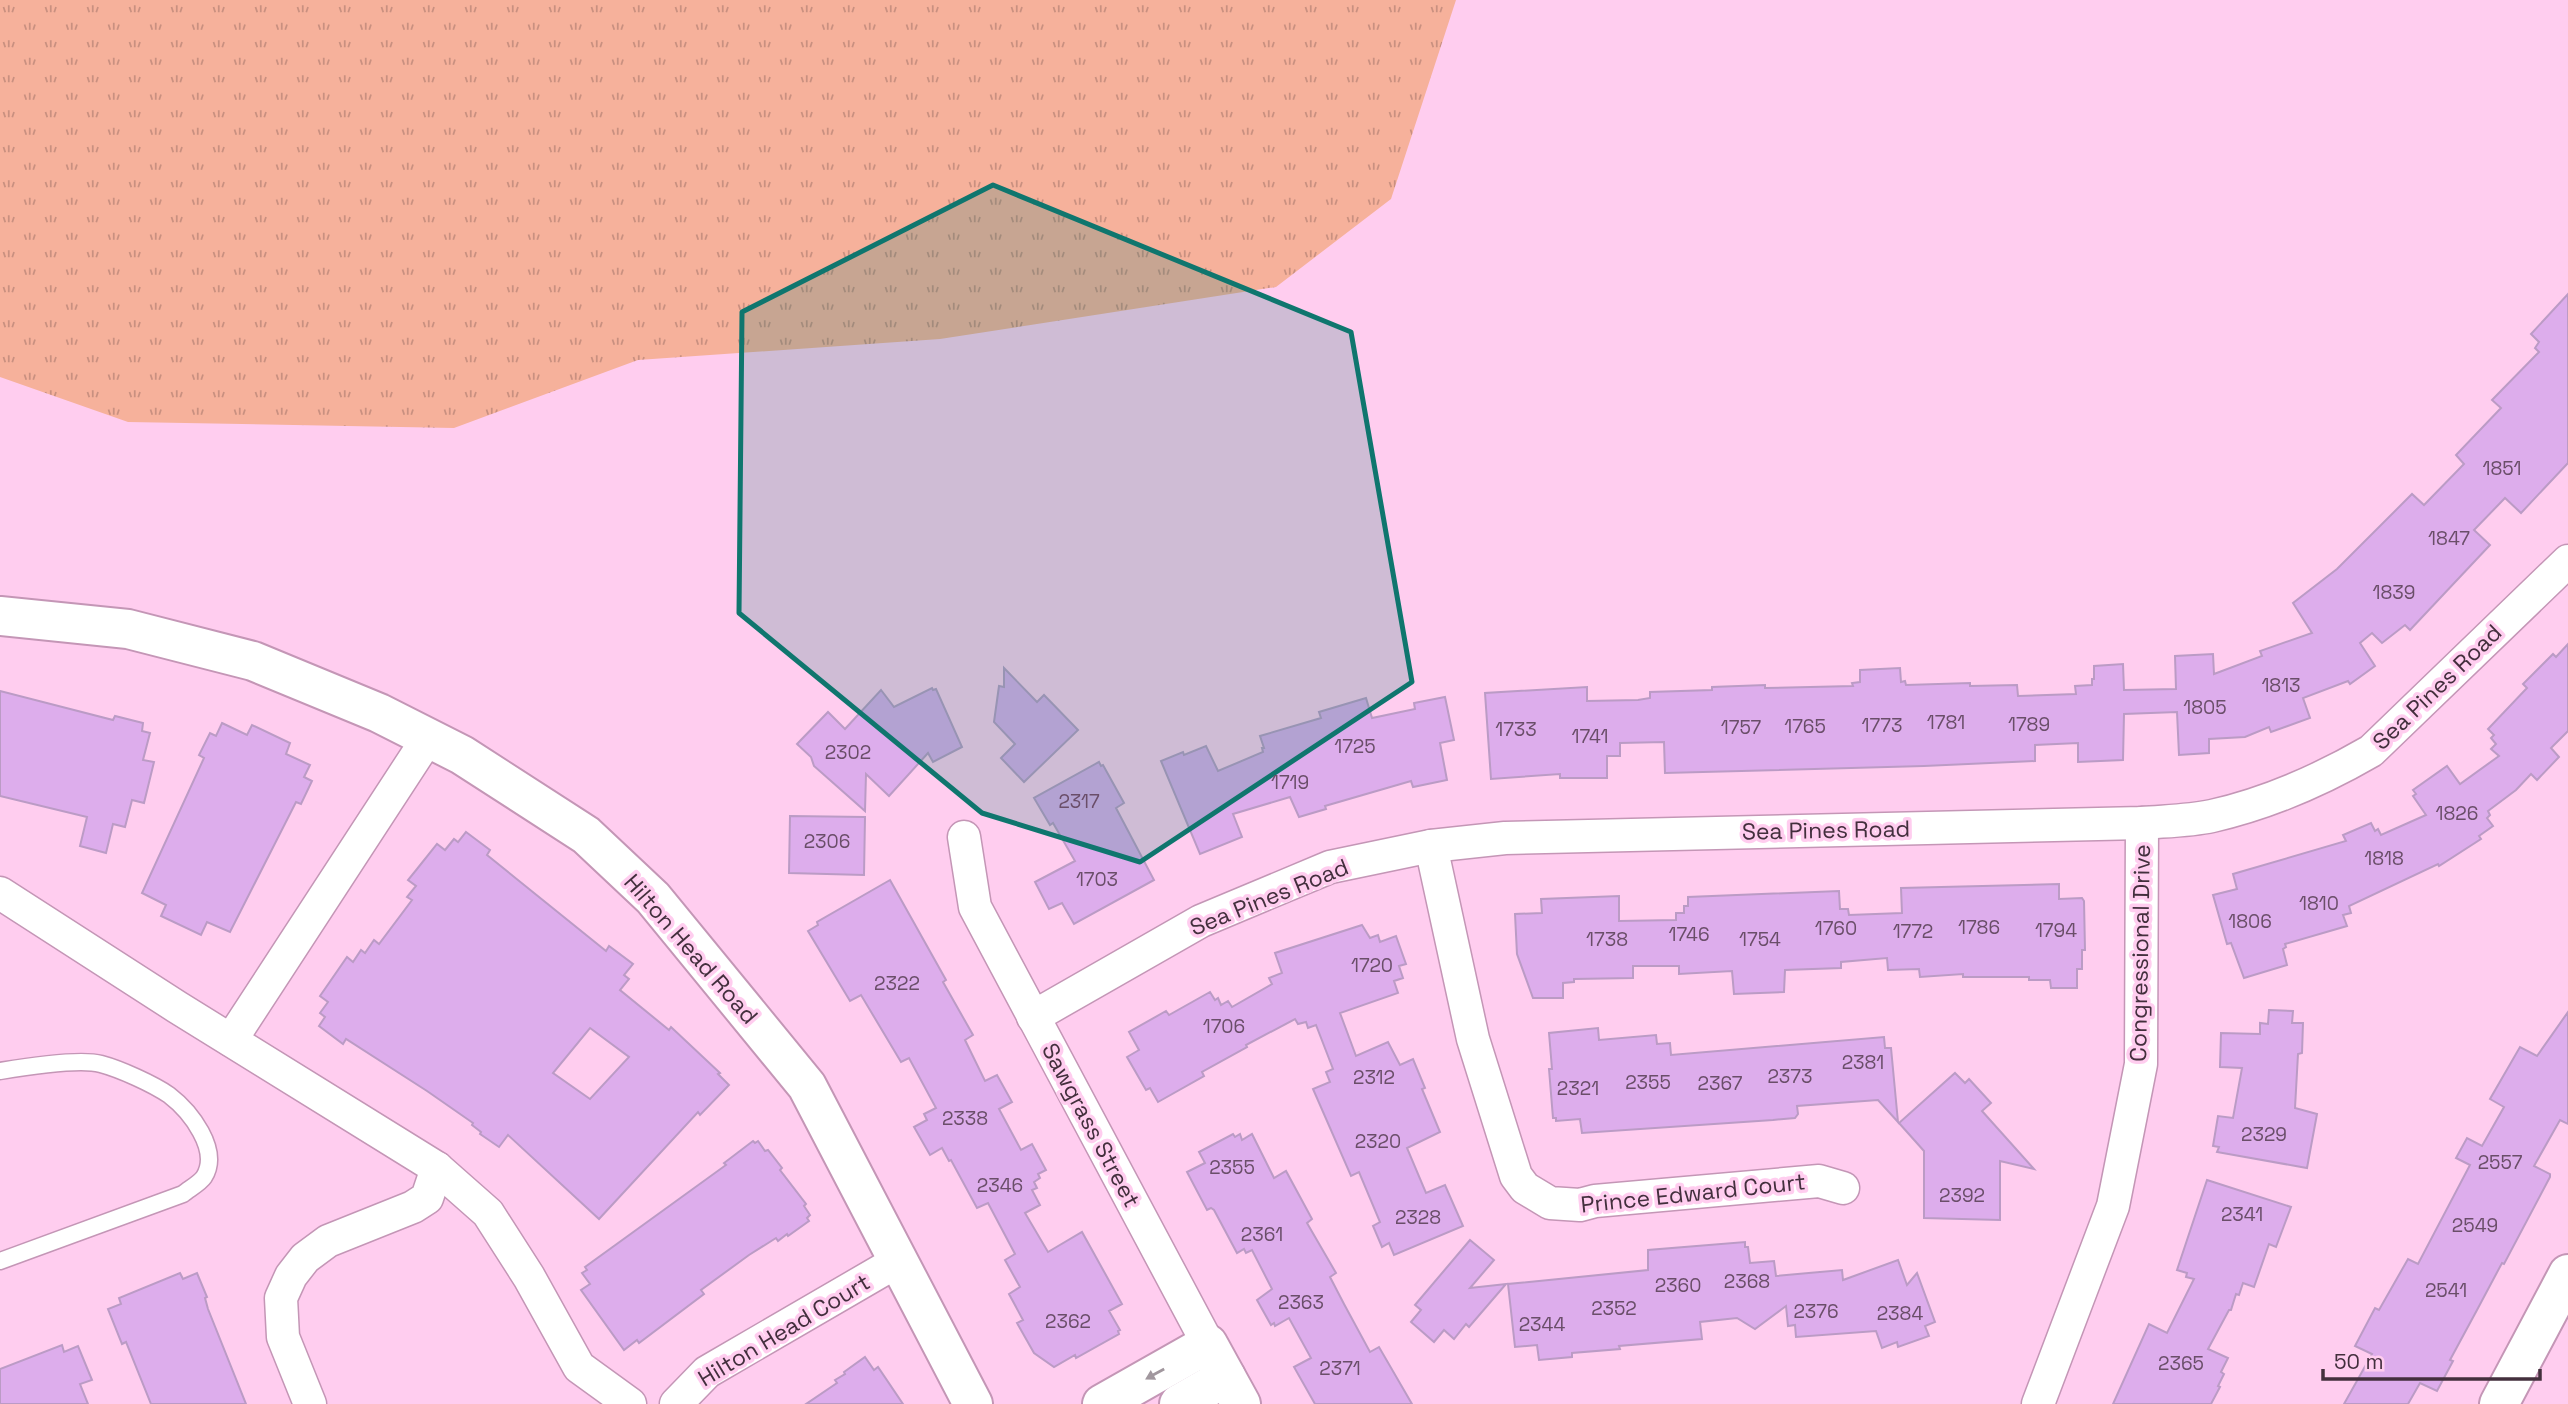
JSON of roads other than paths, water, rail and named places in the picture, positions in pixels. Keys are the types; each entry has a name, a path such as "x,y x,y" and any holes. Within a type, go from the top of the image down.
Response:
{"street":[{"name":"Sea Pines Road","path":"1033,1017 1201,921 1330,867 1431,846 1505,838 2142,823 2209,816 2253,805 2315,781 2371,751 2568,561"},
{"name":"Hilton Head Road","path":"0,615 128,629 253,661 379,713 462,755 586,835 653,898 807,1086 973,1404"},
{"path":"231,1040 428,738"},
{"name":"Congressional Drive","path":"2038,1404 2113,1206 2141,1064 2142,823"},
{"name":"Sawgrass Street","path":"964,837 975,907 1225,1375"},
{"name":"Prince Edward Court","path":"1431,846 1473,1039 1510,1162 1525,1188 1550,1203 1565,1206 1819,1181 1843,1188"},
{"path":"0,893 437,1168 488,1213 529,1277 579,1367 629,1404"},
{"path":"310,1404 283,1337 281,1298 291,1276 305,1258 328,1241 414,1208 427,1198 437,1168"},
{"name":"Hilton Head Court","path":"676,1404 707,1372 898,1261"},
{"path":"2499,1404 2568,1274"},
{"path":"1102,1404 1225,1375"},
{"path":"1179,1404 1225,1375"}],"lane":[{"path":"0,1071 38,1065 99,1063 131,1076 169,1096 202,1131 209,1158 204,1177 183,1194 0,1261"}]}
